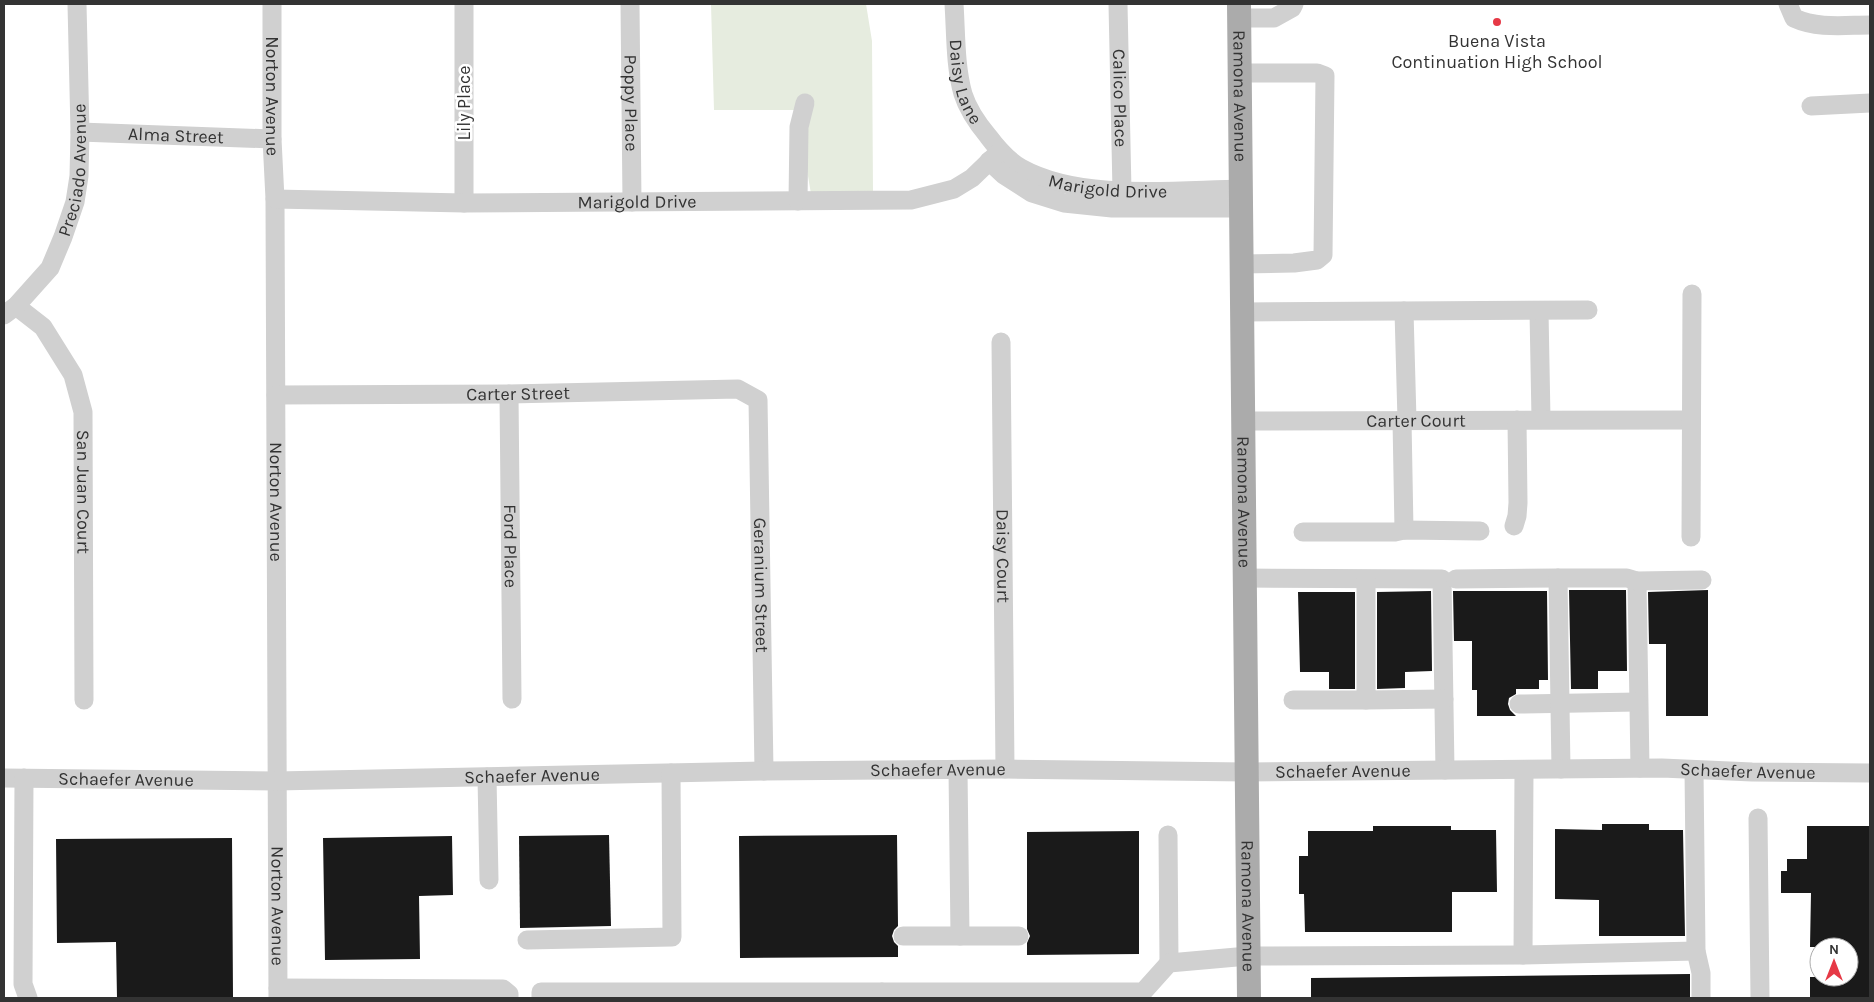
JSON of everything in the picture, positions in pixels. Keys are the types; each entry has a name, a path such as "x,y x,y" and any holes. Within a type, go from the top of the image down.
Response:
{"main road":[{"name":"Ramona Avenue","path":"1239,11 1249,998"}],"street":[{"name":"Preciado Avenue","path":"10,310 50,268 75,202 79,176 80,132 77,4"},
{"name":"Norton Avenue","path":"272,4 272,139 275,200 278,993"},
{"name":"Lily Place","path":"464,4 464,203"},
{"name":"Poppy Place","path":"630,4 632,202"},
{"name":"Daisy Lane","path":"954,4 958,65 963,94 995,156"},
{"name":"Calico Place","path":"1118,4 1122,191"},
{"path":"1239,11 1274,18 1292,8 1294,4"},
{"path":"1788,4 1794,18 1807,24 1820,26 1870,25"},
{"path":"1239,73 1317,73 1325,76 1323,255 1317,260 1294,263 1241,264"},
{"path":"798,201 799,127 805,102"},
{"path":"1811,106 1870,103"},
{"name":"Alma Street","path":"80,132 272,139"},
{"name":"Marigold Drive","path":"275,200 464,203 911,200 954,188 972,178 995,156"},
{"name":"Marigold Drive","path":"995,156 1046,180 1084,188 1241,198"},
{"name":"Marigold Drive","path":"995,156 1010,180 1032,193 1064,203 1112,208 1241,198"},
{"path":"1691,536 1692,294"},
{"name":"San Juan Court","path":"10,310 42,327 73,375 83,412 84,700"},
{"path":"1242,312 1588,310"},
{"path":"1404,311 1404,530"},
{"path":"1539,311 1541,419"},
{"name":"Daisy Court","path":"1001,342 1005,770"},
{"name":"Carter Street","path":"276,395 509,394 738,389 758,400"},
{"name":"Ford Place","path":"509,394 512,699"},
{"name":"Geranium Street","path":"758,400 764,771"},
{"path":"1514,526 1518,503 1517,420"},
{"name":"Carter Court","path":"1242,421 1690,420"},
{"path":"1303,532 1395,532 1404,530 1480,532"},
{"path":"1244,578 1442,579 1445,770"},
{"path":"1558,578 1561,770"},
{"path":"1456,579 1627,578 1636,581 1702,580"},
{"path":"1366,580 1366,700"},
{"path":"1636,581 1637,702 1640,768"},
{"path":"1293,700 1444,699"},
{"path":"1519,704 1637,702"},
{"name":"Schaefer Avenue","path":"4,778 276,781 764,771 958,770 1246,772 1640,768 1780,773 1870,772"},
{"path":"958,770 960,936"},
{"path":"1523,955 1524,770"},
{"path":"1694,770 1696,951 1701,973 1701,998"},
{"path":"527,940 672,937 671,773"},
{"path":"487,777 489,880"},
{"path":"24,778 23,984 28,998"},
{"path":"1758,818 1760,998"},
{"path":"1168,835 1169,963"},
{"path":"903,936 1019,936"},
{"path":"541,998 541,992 882,995 1142,992 1169,963 1248,956 1523,955 1696,951"},
{"path":"278,993 503,989 509,994 510,998"}],"shaded area":[{"path":"711,4 866,4 872,41 873,193 811,194 797,110 714,110"}],"building":[{"path":"1569,590 1626,590 1627,671 1598,671 1598,689 1571,689"},
{"path":"1708,590 1708,716 1666,716 1666,644 1649,644 1648,592"},
{"path":"1431,591 1432,671 1405,672 1405,688 1377,689 1377,592"},
{"path":"1453,591 1547,591 1548,680 1539,680 1539,689 1516,689 1516,694 1509,698 1508,704 1510,710 1516,716 1477,716 1477,690 1472,690 1472,641 1454,641"},
{"path":"1298,592 1355,592 1355,689 1329,689 1329,672 1300,672"},
{"path":"1602,824 1649,824 1649,830 1683,830 1685,936 1599,936 1599,900 1555,899 1555,829 1602,830"},
{"path":"1373,826 1451,826 1451,830 1496,830 1497,892 1452,892 1452,932 1305,932 1304,894 1299,894 1299,856 1308,856 1308,831 1373,831"},
{"path":"1807,826 1870,826 1870,998 1810,998 1810,987 1859,987 1859,937 1810,937 1811,893 1781,893 1781,871 1787,871 1787,859 1807,859"},
{"path":"1139,831 1139,954 1027,955 1027,943 1030,936 1027,929 1027,832"},
{"path":"609,835 611,926 520,928 519,836"},
{"path":"897,835 898,926 892,936 898,946 898,957 740,958 739,836"},
{"path":"452,836 453,895 419,896 420,959 325,960 323,838"},
{"path":"232,838 233,997 117,998 116,942 57,943 56,839"},
{"path":"1690,974 1690,998 1311,998 1311,978"}],"place":[{"name":"Buena Vista Continuation High School","path":"1497,22"}]}
